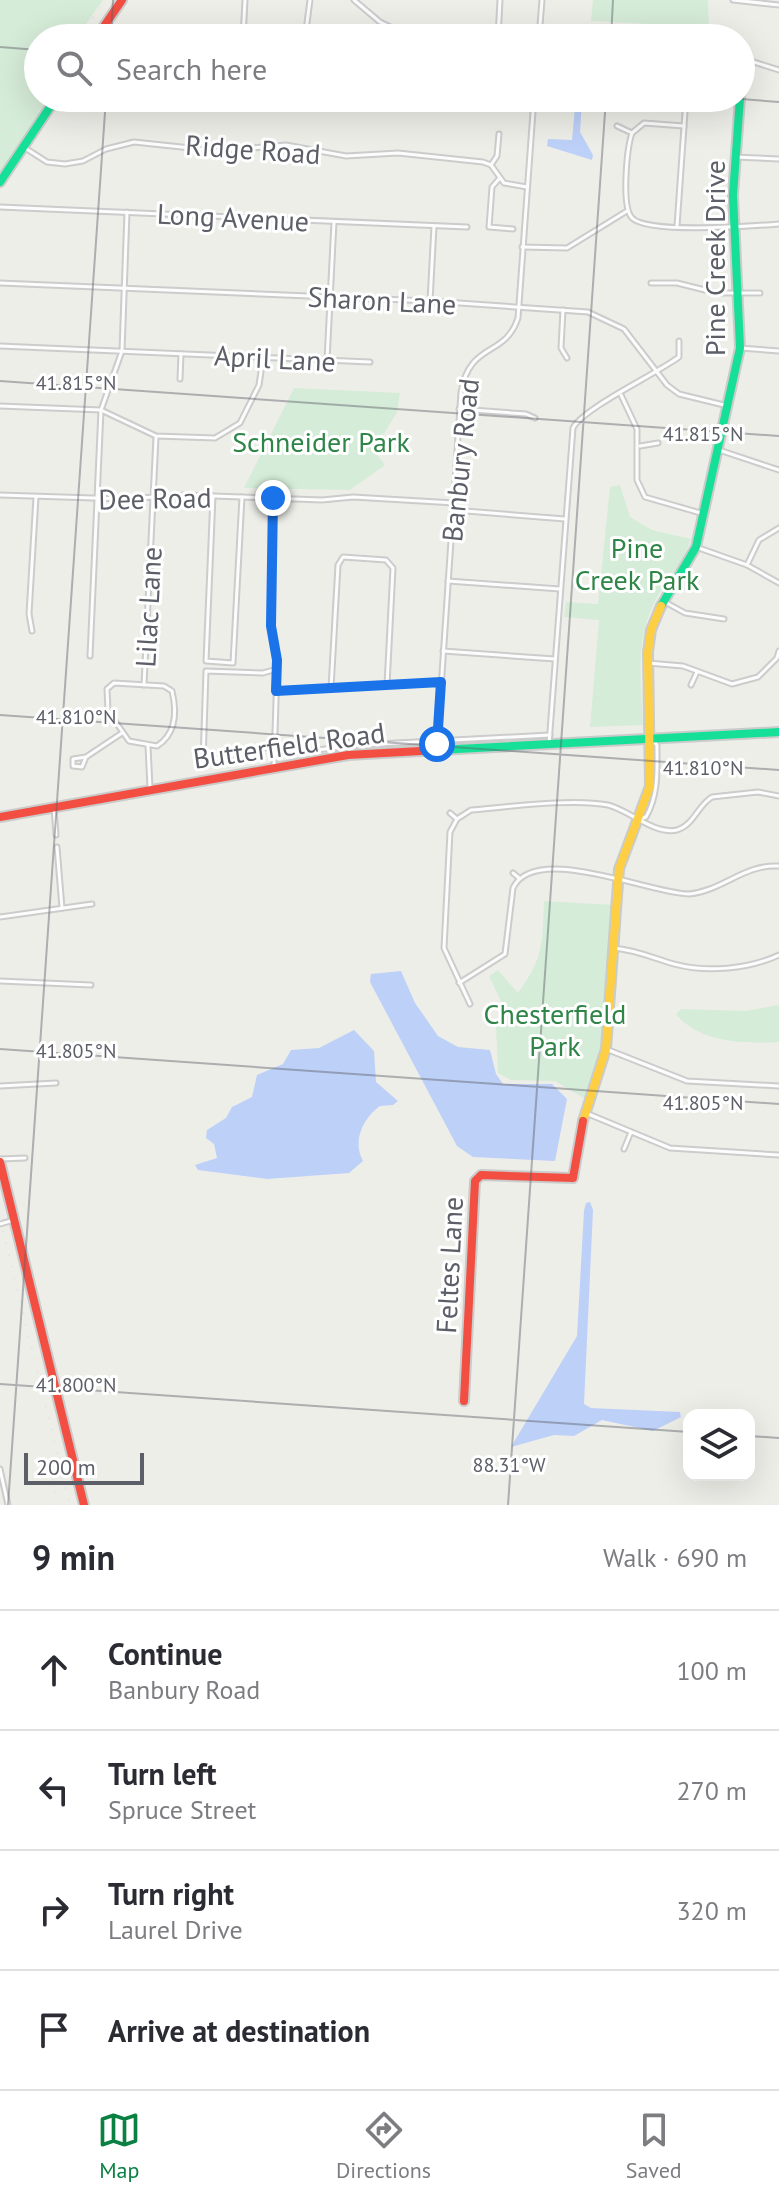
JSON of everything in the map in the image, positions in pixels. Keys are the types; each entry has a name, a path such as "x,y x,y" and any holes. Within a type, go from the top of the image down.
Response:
{"street":[{"path":"106,24 122,0"},
{"path":"244,24 245,0"},
{"path":"307,24 310,0"},
{"path":"354,0 384,24"},
{"path":"499,24 500,0"},
{"path":"540,24 542,0"},
{"path":"733,0 779,5"},
{"path":"755,62 779,70"},
{"path":"0,182 46,112"},
{"name":"Banbury Road","path":"437,745 459,409 469,365 508,336 514,328 519,308 533,112"},
{"path":"677,227 685,112"},
{"name":"Pine Creek Drive","path":"569,1180 575,1175 577,1142 606,1049 617,878 623,854 640,819 650,786 648,663 651,630 663,601 696,547 740,348 734,227 739,112"},
{"path":"627,211 632,133 644,123 684,126"},
{"path":"617,126 632,133"},
{"path":"499,134 497,156 491,165 499,179 527,187"},
{"name":"Ridge Road","path":"22,146 47,162 65,164 83,161 106,149 134,142 219,151 286,145 339,156 398,153 491,165"},
{"path":"735,157 779,159"},
{"path":"499,179 492,187 489,227 513,229"},
{"name":"Long Avenue","path":"0,207 467,227"},
{"path":"627,211 642,223 677,227 779,224"},
{"path":"522,247 567,248 627,211"},
{"path":"90,656 101,410 122,351 127,212"},
{"path":"327,360 334,222"},
{"path":"430,301 434,226"},
{"name":"Sharon Lane","path":"0,283 430,301 588,312 624,329 656,372 679,394 728,406"},
{"path":"651,283 677,283 717,293 760,293"},
{"path":"563,310 561,348 567,358"},
{"path":"550,739 573,428 583,413 621,395 679,357 679,341"},
{"name":"April Lane","path":"0,346 370,362"},
{"path":"740,348 779,351"},
{"name":"April Lane","path":"180,379 181,354"},
{"path":"0,406 101,410 156,436 207,438 232,430 255,395 263,358"},
{"path":"621,395 634,417 640,446 637,480 645,497 704,514"},
{"path":"459,409 526,414 535,418"},
{"name":"Lilac Lane","path":"148,746 157,746 172,733 174,700 172,691 164,686 144,685 156,436"},
{"path":"640,446 658,443"},
{"path":"719,450 779,470"},
{"name":"Dee Road","path":"0,495 96,499 213,496 322,500 353,497 454,503"},
{"path":"213,496 206,661 233,663 242,497"},
{"path":"32,631 29,614 36,497"},
{"path":"273,498 271,626 277,669 274,765"},
{"path":"453,510 565,519"},
{"path":"747,565 759,540 779,528"},
{"path":"696,547 747,565 779,583"},
{"path":"331,688 338,565 343,557 383,559 392,565 387,685"},
{"path":"448,581 560,589"},
{"path":"663,601 685,613 714,621 724,619"},
{"path":"443,651 555,659"},
{"path":"648,663 683,666 732,684 750,680 767,670 779,651"},
{"name":"Butterfield Road","path":"274,746 203,762 206,671 263,673 277,669"},
{"path":"691,685 697,672"},
{"path":"144,685 121,682 107,689 106,705 129,741 148,746 150,788"},
{"path":"276,691 441,682"},
{"name":"Butterfield Road","path":"0,817 274,765 437,745 779,732"},
{"path":"86,757 122,733"},
{"path":"274,755 343,746 437,745"},
{"path":"470,1004 444,944 449,838 457,819 471,810 588,804 609,806 665,830 675,830 688,824 706,801 718,795 767,792 779,796"},
{"path":"54,806 56,835"},
{"path":"450,813 457,819"},
{"path":"57,847 62,908"},
{"path":"459,983 505,954 512,892 519,878 536,871 567,870 617,878 675,893 695,894 749,868 779,866"},
{"path":"513,873 519,878"},
{"path":"0,917 92,904"},
{"path":"614,948 634,950 678,965 706,967 756,965 779,955"},
{"path":"0,981 91,985"},
{"path":"606,1049 687,1081 779,1086"},
{"path":"0,1086 56,1083"},
{"path":"586,1113 675,1149 779,1155"},
{"path":"624,1149 631,1132"},
{"path":"25,1158 0,1160 84,1505"},
{"name":"Feltes Lane","path":"464,1401 475,1181 481,1175 569,1180"},
{"path":"0,1224 14,1220"},
{"path":"0,1469 8,1505"}],"green space":[{"path":"0,0 103,0 86,24 24,24 24,112 40,112 0,172"},
{"path":"593,0 708,0 709,24 591,21"},
{"name":"Schneider Park","path":"294,388 400,393 397,412 384,434 380,433 393,440 387,452 372,443 370,446 385,465 350,490 244,488"},
{"name":"Pine Creek Park","path":"620,485 630,517 652,530 691,539 654,603 644,633 641,663 643,725 590,727 599,620 564,617 566,602 598,604 610,487"},
{"name":"Chesterfield Park","path":"544,901 614,905 606,1037 587,1100 555,1081 511,1080 498,1073 496,1026 504,1008 489,976 498,970 518,993 533,970 540,950"},
{"path":"779,1005 779,1042 723,1040 697,1031 676,1014 681,1009 746,1011"}],"water":[{"path":"575,112 581,112 580,132 593,155 592,160 547,146 548,139 572,140"},
{"path":"401,971 415,1003 438,1036 458,1047 490,1050 496,1074 503,1084 552,1084 567,1099 555,1161 473,1157 457,1146 370,982 371,974"},
{"path":"354,1030 374,1051 376,1082 398,1101 393,1105 380,1106 364,1123 359,1138 363,1161 349,1173 267,1179 198,1170 195,1165 217,1158 214,1144 206,1138 207,1130 226,1118 232,1107 252,1097 257,1075 283,1064 291,1050 319,1048"},
{"path":"590,1202 593,1210 584,1404 591,1408 680,1412 681,1417 653,1431 602,1420 574,1436 554,1435 511,1447 577,1336 584,1211 586,1203"}],"railway":[{"path":"89,24 105,0"},
{"path":"0,156 30,112"},
{"path":"0,1219 70,1505"},
{"path":"52,1467 56,1505"}],"traffic: fast":[{"path":"0,182 47,112"},
{"path":"661,606 696,547 740,348 733,195 739,112"},
{"path":"439,750 779,732"}],"traffic: slow":[{"path":"583,1121 606,1049 619,869 650,786 648,652 651,630 661,606"}],"traffic: jam":[{"path":"106,24 122,0"},
{"path":"0,817 348,755 439,750"},
{"path":"464,1401 475,1181 481,1175 573,1178 583,1121"},
{"path":"0,1162 84,1505"}],"route":[{"path":"273,498 271,626 277,660 276,691 441,682 437,744"}]}
